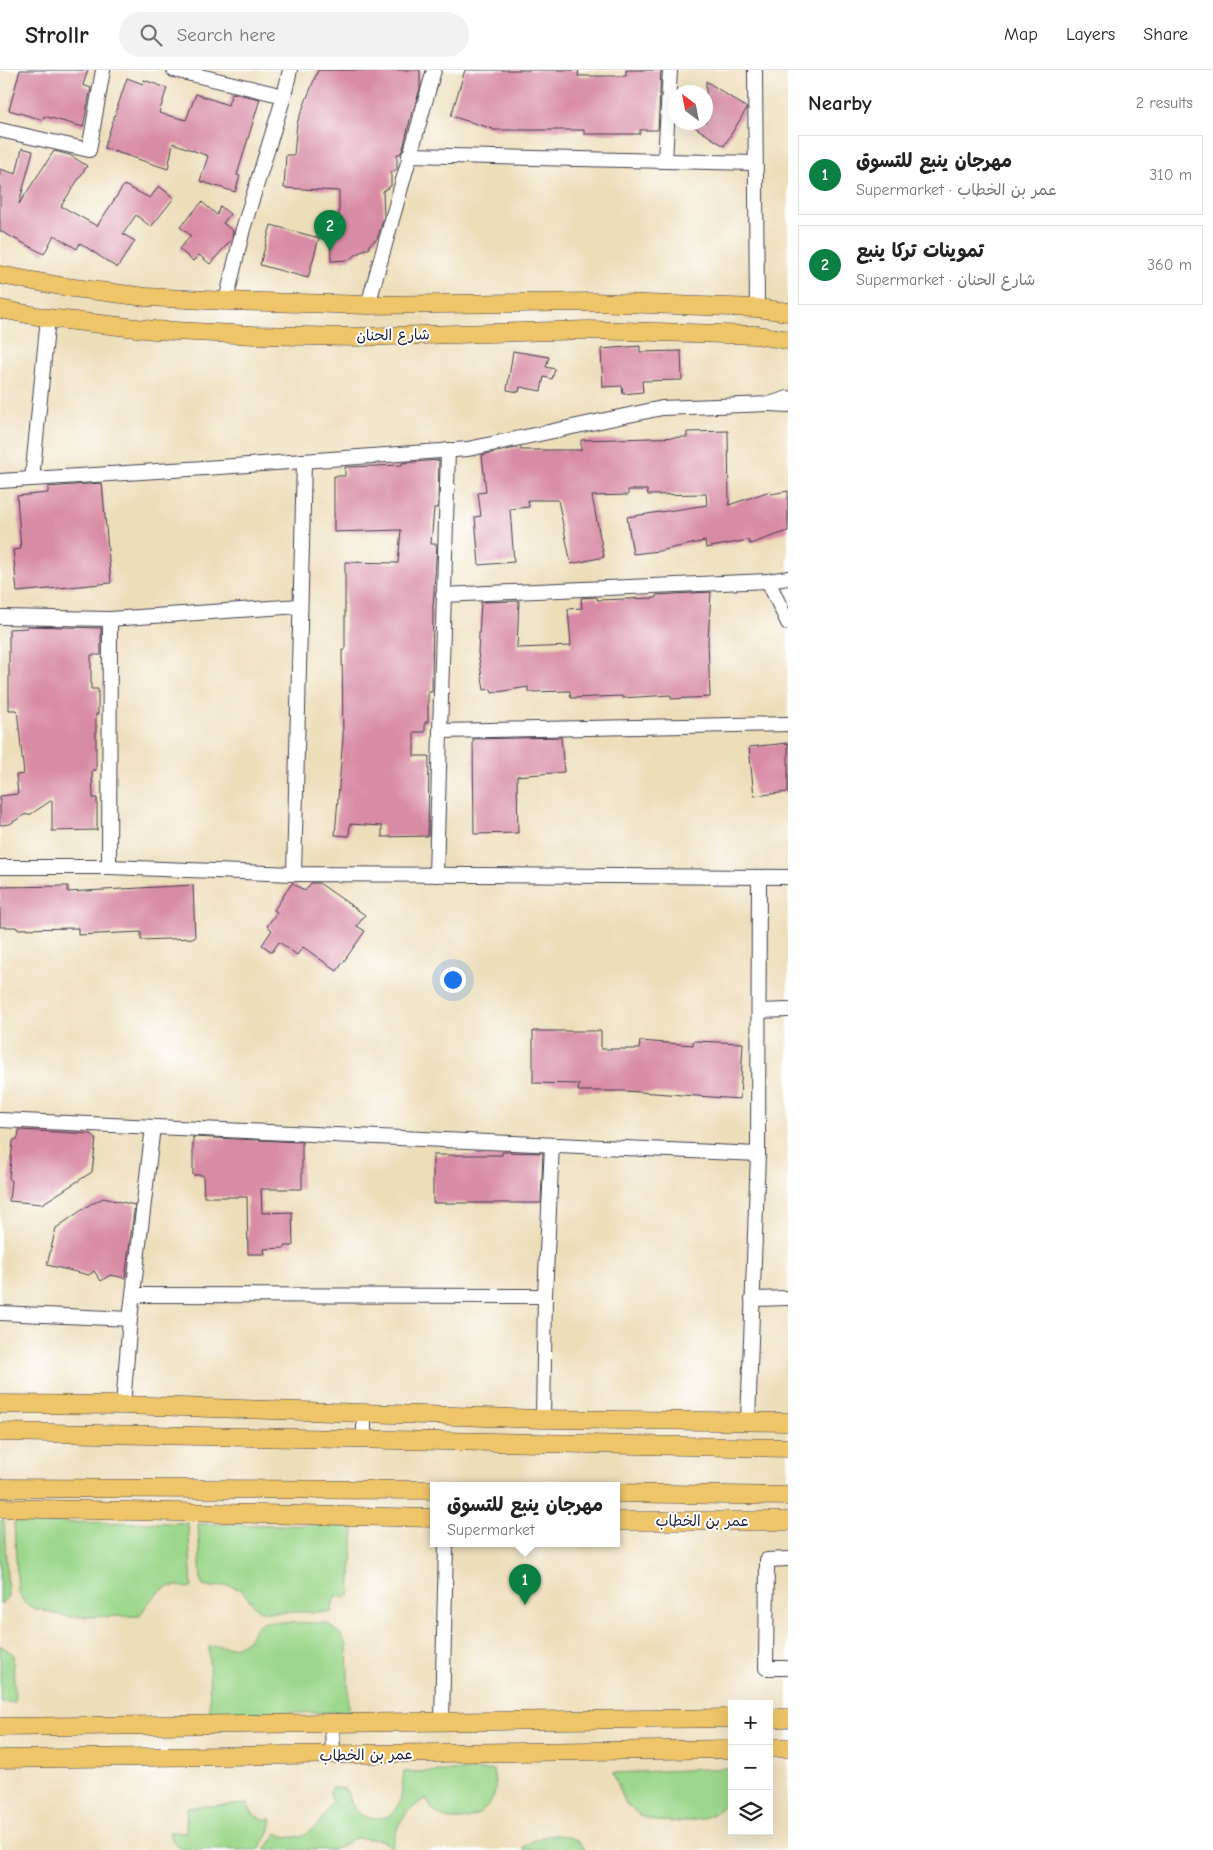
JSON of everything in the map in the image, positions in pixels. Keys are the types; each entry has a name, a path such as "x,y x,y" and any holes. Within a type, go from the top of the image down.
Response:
{"main road":[{"name":"شارع الحنان","path":"0,275 66,288 146,297 226,301 368,305 592,302 757,308 788,312"},
{"name":"شارع الحنان","path":"0,309 48,318 154,330 254,336 355,336 589,330 757,335 788,340"},
{"path":"0,1404 123,1405 543,1419 788,1422"},
{"path":"0,1432 788,1448"},
{"path":"0,1488 430,1490"},
{"path":"620,1492 788,1496"},
{"path":"0,1508 430,1518"},
{"name":"عمر بن الخطاب","path":"620,1522 788,1522"},
{"path":"0,1728 728,1718"},
{"path":"773,1718 788,1718"},
{"path":"773,1748 788,1748"},
{"name":"عمر بن الخطاب","path":"0,1759 333,1756 728,1749"}],"street":[{"path":"0,130 90,150 103,70"},
{"path":"174,70 284,96"},
{"path":"226,301 243,229 284,96 290,70"},
{"path":"368,305 434,70"},
{"path":"666,161 670,70"},
{"path":"755,70 757,308"},
{"path":"409,155 755,163"},
{"path":"32,479 48,318"},
{"path":"770,404 788,398"},
{"path":"0,481 448,450 468,448 662,408 788,404"},
{"path":"436,875 448,450"},
{"path":"294,874 304,461"},
{"path":"444,595 768,581 788,578"},
{"path":"768,581 788,623"},
{"path":"0,617 110,619 300,606"},
{"path":"109,867 110,619"},
{"path":"440,731 788,724"},
{"path":"0,866 109,867 294,874 788,877"},
{"path":"748,1421 758,1154 759,877"},
{"path":"759,1010 788,1010"},
{"path":"0,1120 758,1154"},
{"path":"123,1405 130,1319 153,1127"},
{"path":"543,1419 545,1296 552,1145"},
{"path":"133,1295 545,1296"},
{"path":"752,1299 788,1298"},
{"path":"0,1313 130,1319"},
{"path":"364,1413 364,1439"},
{"path":"442,1722 446,1547"},
{"path":"788,1559 767,1560 766,1668 788,1668"},
{"path":"332,1723 333,1756"}],"green space":[{"path":"0,1520 4,1520 8,1597 0,1605"},
{"path":"14,1522 188,1523 192,1587 176,1586 164,1589 154,1596 140,1616 69,1617 33,1608 25,1603 18,1593"},
{"path":"198,1524 354,1526 350,1596 334,1597 332,1612 264,1612 259,1610 239,1589 230,1586 203,1586 201,1581"},
{"path":"265,1622 327,1623 341,1635 347,1645 349,1712 210,1714 209,1647 241,1645 257,1626"},
{"path":"0,1645 13,1654 15,1702 0,1702"},
{"path":"728,1768 728,1800 716,1813 701,1819 681,1822 656,1821 642,1817 626,1804 613,1773"},
{"path":"493,1770 495,1791 488,1805 482,1811 467,1819 450,1819 434,1811 425,1798 402,1819 392,1848 381,1840 355,1838 334,1850 265,1850 277,1833 284,1836 297,1837 304,1835 315,1827 332,1802 331,1787 345,1789 358,1813 363,1816 378,1818 386,1817 397,1808 400,1802 404,1772"},
{"path":"247,1804 257,1816 263,1819 272,1819 269,1833 259,1850 181,1850 173,1841 169,1832 186,1832 187,1807"},
{"path":"551,1835 571,1838 578,1842 585,1850 524,1850 524,1847 531,1842"}],"building":[{"path":"20,70 88,70 83,85 91,88 83,127 44,116 43,120 9,110"},
{"path":"318,70 420,70 420,89 403,149 400,154 397,154 397,169 391,173 391,186 383,191 384,217 377,239 369,245 369,249 365,249 348,260 331,261 330,230 339,225 339,191 284,188 286,155 294,155 297,123"},
{"path":"465,70 579,70 578,76 626,76 626,70 661,70 658,130 640,130 640,134 584,134 584,130 493,130 451,116"},
{"path":"127,78 143,84 144,80 167,88 159,113 186,120 196,94 228,105 232,93 260,99 237,175 240,176 235,192 200,181 208,156 173,143 168,169 104,148"},
{"path":"713,86 747,108 724,146 699,130 713,130"},
{"path":"22,148 33,151 19,204 54,151 70,155 87,166 61,206 97,226 124,185 150,198 159,186 174,198 151,227 136,215 123,234 135,241 117,268 80,243 77,249 54,235 44,254 0,231 0,169 16,174"},
{"path":"202,202 217,215 220,206 230,214 223,223 233,231 232,239 210,264 199,255 193,261 179,249 191,236 180,227"},
{"path":"271,225 319,238 308,278 260,265"},
{"path":"640,346 640,352 681,351 682,380 642,381 643,392 623,394 622,386 603,387 601,349"},
{"path":"513,351 549,357 546,367 555,369 552,379 544,377 541,391 520,387 519,392 507,390"},
{"path":"728,431 729,505 770,491 771,494 788,491 788,531 750,544 748,540 706,548 705,541 659,551 633,554 627,517 707,505 706,494 648,495 647,490 628,490 628,495 592,496 604,557 571,564 558,500 528,500 529,507 510,509 514,562 479,565 475,517 481,516 478,493 486,492 482,455 521,447 521,450 581,450 581,440 687,437 687,432"},
{"path":"439,460 438,508 434,508 431,544 437,544 433,607 432,692 428,692 428,722 425,722 425,732 414,732 414,756 429,756 428,836 382,837 382,826 350,824 349,836 335,835 343,738 342,650 345,650 345,562 398,563 401,530 334,532 334,476 345,476 345,467 402,465 402,463"},
{"path":"102,483 111,583 17,592 13,550 21,549 17,496 48,493 48,487"},
{"path":"711,592 708,641 710,697 671,699 671,695 622,698 622,696 571,698 570,691 528,692 528,687 492,693 491,689 484,690 478,652 481,602 519,601 517,648 571,646 568,609 582,608 581,598 597,597 597,600 656,598 656,595"},
{"path":"27,626 101,628 101,655 91,655 91,689 98,689 96,770 92,770 93,798 97,798 97,830 52,831 52,800 31,814 24,815 10,824 0,825 0,796 18,794 16,775 24,774 17,710 9,710 9,629 27,628"},
{"path":"561,737 564,772 517,776 518,833 474,834 473,739"},
{"path":"788,743 788,792 754,796 749,747"},
{"path":"292,883 305,891 311,883 319,883 365,915 357,926 365,931 337,971 303,947 297,955 279,942 272,952 262,945 272,930 267,926 277,912 274,910"},
{"path":"193,885 195,938 141,940 141,932 78,935 78,928 17,929 16,927 0,927 0,887 68,886 68,892"},
{"path":"533,1031 601,1031 601,1049 639,1049 640,1041 693,1045 693,1041 743,1043 740,1099 625,1091 578,1091 579,1084 533,1083"},
{"path":"19,1130 92,1134 96,1139 92,1172 42,1204 9,1201 11,1181 9,1178 13,1141 18,1138"},
{"path":"193,1137 302,1142 302,1189 261,1189 262,1213 292,1212 293,1246 264,1249 265,1254 248,1254 247,1197 204,1197 203,1175 193,1175"},
{"path":"502,1152 543,1153 541,1203 433,1203 433,1155 502,1155"},
{"path":"103,1198 135,1205 125,1278 110,1275 101,1281 94,1271 89,1275 47,1265 56,1228 92,1203"}],"place":[{"name":"تموينات تركا ينبع","path":"330,251"},
{"name":"مهرجان ينبع للتسوق","path":"525,1605"}]}
